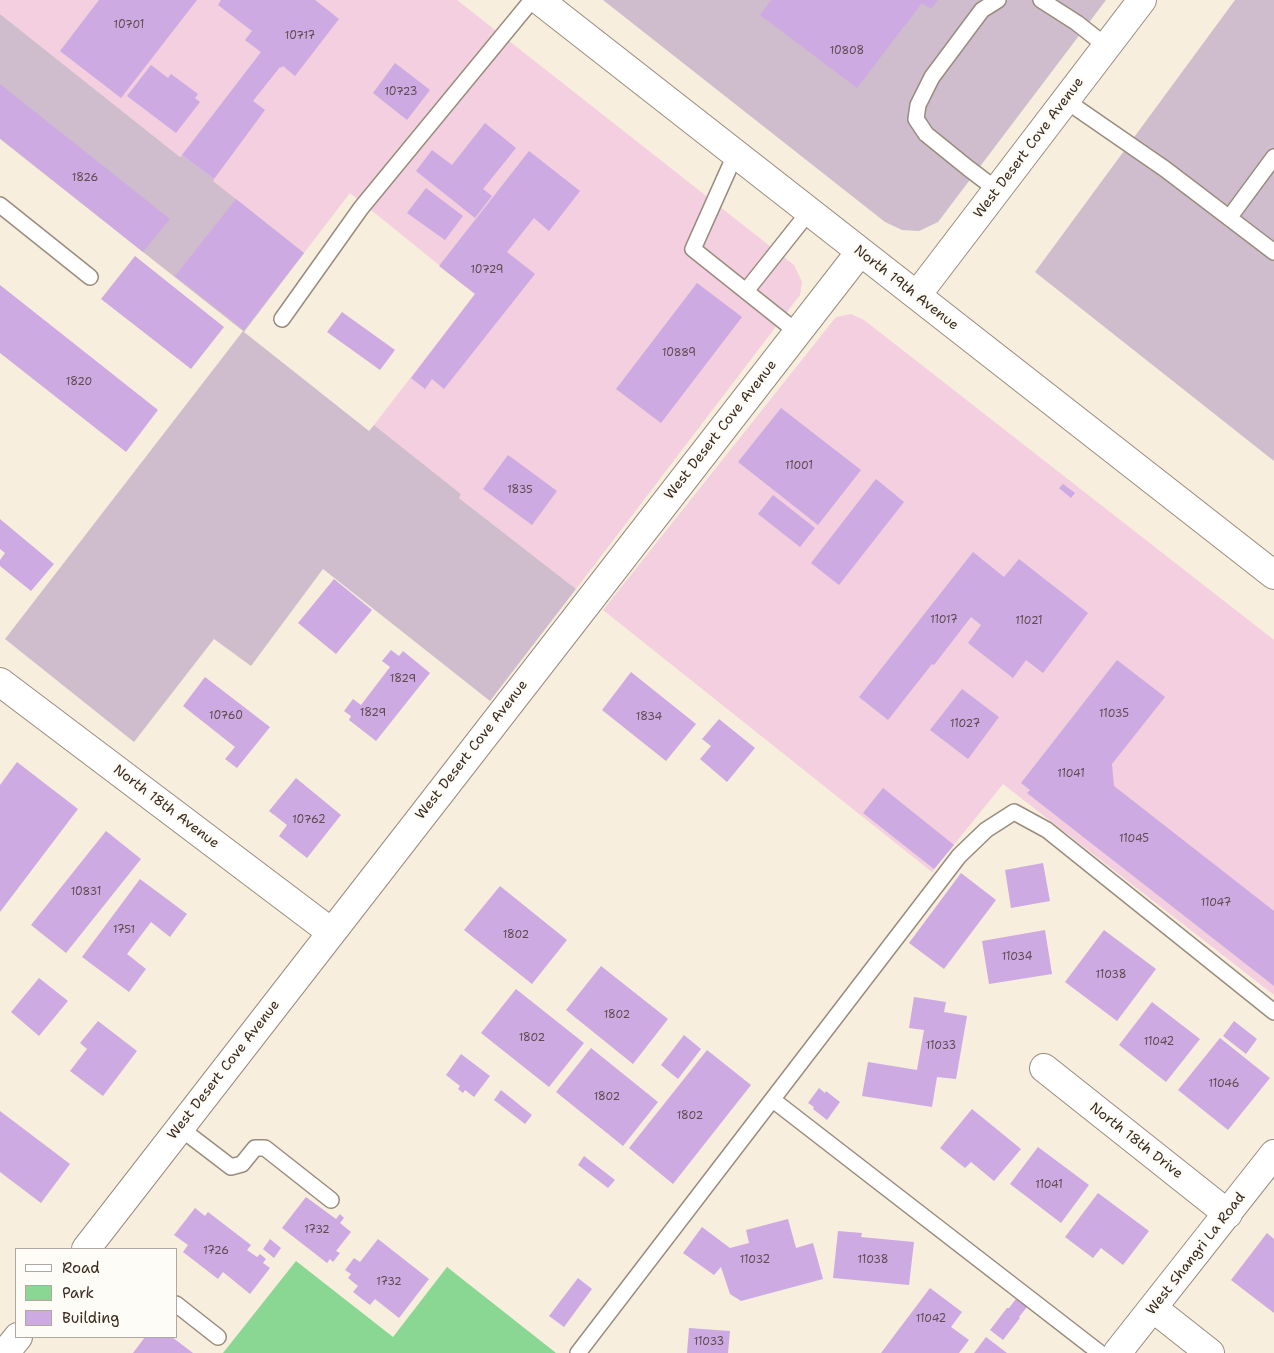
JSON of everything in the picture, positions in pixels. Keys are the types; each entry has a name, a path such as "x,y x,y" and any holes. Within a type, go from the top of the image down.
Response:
{"street":[{"name":"North 19th Avenue","path":"539,0 808,213 917,295 1274,575"},
{"name":"West Desert Cove Avenue","path":"917,295 1142,0"},
{"name":"West Desert Cove Avenue","path":"95,1246 180,1128 860,252"},
{"name":"North 18th Avenue","path":"0,682 331,932"},
{"name":"North 18th Drive","path":"1044,1068 1228,1214"},
{"name":"West Shangri La Road","path":"1117,1353 1274,1154"},
{"path":"1153,1308 1210,1353"},
{"path":"5,1353 17,1338"}],"lane":[{"path":"282,319 361,208 532,0"},
{"path":"998,0 982,10 932,78 918,105 916,119 926,134 998,190"},
{"path":"1041,0 1077,23 1106,46"},
{"path":"1066,100 1165,170 1274,252"},
{"path":"735,155 693,249 797,332"},
{"path":"1229,218 1274,157"},
{"path":"0,205 90,277"},
{"path":"746,291 808,213"},
{"path":"578,1353 958,856 986,830 1014,812 1047,830 1274,1012"},
{"path":"773,1100 1100,1353"},
{"path":"180,1128 230,1167 242,1164 255,1148 264,1148 331,1200"},
{"path":"178,1306 218,1337"}],"shaded area":[{"path":"0,0 457,0 794,265 802,282 800,295 576,589 459,498 461,494 374,425 475,294 350,193 304,253 212,181 213,179 182,155 180,157 0,14"},
{"path":"603,0 1106,0 938,222 919,231 902,230 885,222"},
{"path":"1235,0 1274,0 1274,461 1035,272"},
{"path":"0,14 180,157 182,155 214,179 213,181 304,253 244,332 369,431 374,425 461,494 459,498 576,589 490,701 323,569 251,666 214,639 134,742 5,639 243,331 0,139"},
{"path":"851,314 864,320 1274,640 1274,995 1003,784 932,872 603,610 836,317"}],"green space":[{"path":"296,1261 393,1337 447,1267 556,1353 223,1353"}],"building":[{"path":"99,0 197,0 121,98 60,51"},
{"path":"221,0 315,0 339,19 295,76 283,66 280,67 253,101 265,110 214,179 182,155 261,52 245,40 252,31 218,5"},
{"path":"771,0 938,0 931,9 922,3 857,88 760,15"},
{"path":"395,63 430,90 407,120 373,93"},
{"path":"151,65 168,78 171,74 198,94 195,98 200,102 176,133 127,96"},
{"path":"0,84 170,219 143,252 0,138"},
{"path":"485,123 516,148 483,189 492,196 475,218 416,171 432,150 452,165"},
{"path":"529,151 580,191 549,231 534,218 507,252 535,274 444,389 432,379 425,389 411,378 475,294 439,266"},
{"path":"426,188 463,216 445,240 407,213"},
{"path":"236,199 304,253 244,330 175,276"},
{"path":"135,256 224,327 191,369 101,299"},
{"path":"697,283 742,317 661,423 616,389"},
{"path":"0,285 158,410 126,452 0,353"},
{"path":"342,312 395,350 380,370 327,332"},
{"path":"781,408 861,470 818,525 738,462"},
{"path":"508,455 557,491 532,525 483,489"},
{"path":"876,479 904,502 839,585 811,563"},
{"path":"1063,484 1075,493 1071,498 1059,488"},
{"path":"773,495 815,528 800,547 758,514"},
{"path":"0,519 54,564 31,591 0,566 0,560 5,553 0,549"},
{"path":"973,552 1004,577 1019,559 1088,613 1043,673 1026,660 1013,678 968,643 981,625 971,617 888,720 859,697"},
{"path":"334,579 372,610 336,654 298,623"},
{"path":"391,650 399,656 403,651 430,673 376,741 349,720 351,716 344,711 353,699 361,705 390,667 382,661"},
{"path":"1117,660 1165,697 1112,764 1114,786 1274,911 1274,986 1027,793 1030,790 1021,783"},
{"path":"631,672 696,724 666,761 602,710"},
{"path":"205,677 270,727 237,768 225,759 235,747 183,706"},
{"path":"962,689 999,717 968,759 930,730"},
{"path":"719,719 755,748 727,782 700,759 711,746 702,739"},
{"path":"17,762 78,809 0,912 0,785"},
{"path":"296,778 341,815 307,858 279,836 287,825 269,811"},
{"path":"883,788 954,845 934,869 863,813"},
{"path":"106,831 141,859 66,953 31,925"},
{"path":"1043,863 1050,901 1011,908 1005,870"},
{"path":"961,873 996,900 944,969 909,943"},
{"path":"140,879 187,914 170,937 151,922 127,954 146,969 129,992 82,957"},
{"path":"500,886 567,940 532,984 464,930"},
{"path":"1045,930 1052,974 989,984 982,941"},
{"path":"1104,930 1156,969 1117,1021 1065,982"},
{"path":"601,966 668,1019 633,1064 566,1010"},
{"path":"39,978 68,1001 39,1036 11,1012"},
{"path":"516,989 584,1043 549,1087 481,1033"},
{"path":"914,997 946,1002 944,1012 967,1016 956,1079 937,1077 932,1107 862,1096 868,1062 917,1070 924,1030 909,1028"},
{"path":"1152,1002 1200,1039 1166,1082 1119,1045"},
{"path":"98,1021 137,1051 103,1096 70,1071 87,1049 80,1043"},
{"path":"1234,1021 1257,1039 1246,1054 1223,1036"},
{"path":"684,1035 701,1049 678,1079 661,1065"},
{"path":"1220,1038 1270,1078 1228,1130 1178,1090"},
{"path":"591,1048 658,1102 623,1146 556,1092"},
{"path":"707,1050 751,1085 673,1184 629,1148"},
{"path":"461,1054 490,1076 474,1097 465,1090 463,1093 458,1089 460,1086 446,1075"},
{"path":"819,1088 840,1102 827,1120 808,1103"},
{"path":"501,1090 532,1115 525,1124 494,1100"},
{"path":"972,1109 1021,1149 994,1181 971,1162 965,1168 940,1148"},
{"path":"0,1111 70,1164 41,1203 0,1172"},
{"path":"1038,1147 1089,1185 1061,1223 1010,1184"},
{"path":"584,1156 615,1180 608,1188 578,1165"},
{"path":"1098,1193 1149,1231 1123,1265 1101,1248 1093,1258 1065,1237"},
{"path":"306,1197 336,1219 340,1214 344,1218 340,1223 351,1232 336,1251 340,1253 333,1262 330,1259 327,1263 282,1228"},
{"path":"195,1208 205,1216 208,1212 251,1245 247,1250 257,1257 260,1254 266,1259 263,1263 270,1268 250,1294 223,1272 218,1279 183,1252 188,1245 174,1235"},
{"path":"788,1219 796,1248 813,1243 823,1279 741,1301 730,1294 721,1267 714,1275 683,1253 702,1227 730,1248 749,1243 746,1230"},
{"path":"838,1231 862,1233 861,1237 914,1242 909,1285 833,1278"},
{"path":"1267,1233 1274,1239 1274,1313 1231,1280"},
{"path":"270,1239 281,1248 274,1258 263,1249"},
{"path":"378,1239 429,1279 399,1318 375,1299 370,1305 353,1292 358,1286 348,1278 351,1274 345,1270 354,1258 360,1262"},
{"path":"578,1278 592,1289 564,1327 549,1316"},
{"path":"930,1288 962,1312 951,1327 969,1340 959,1353 881,1353"},
{"path":"1016,1299 1027,1307 1003,1340 990,1330"},
{"path":"689,1328 730,1331 728,1353 687,1353"},
{"path":"986,1337 1007,1353 974,1353"},
{"path":"144,1338 173,1338 193,1353 133,1353"}]}
